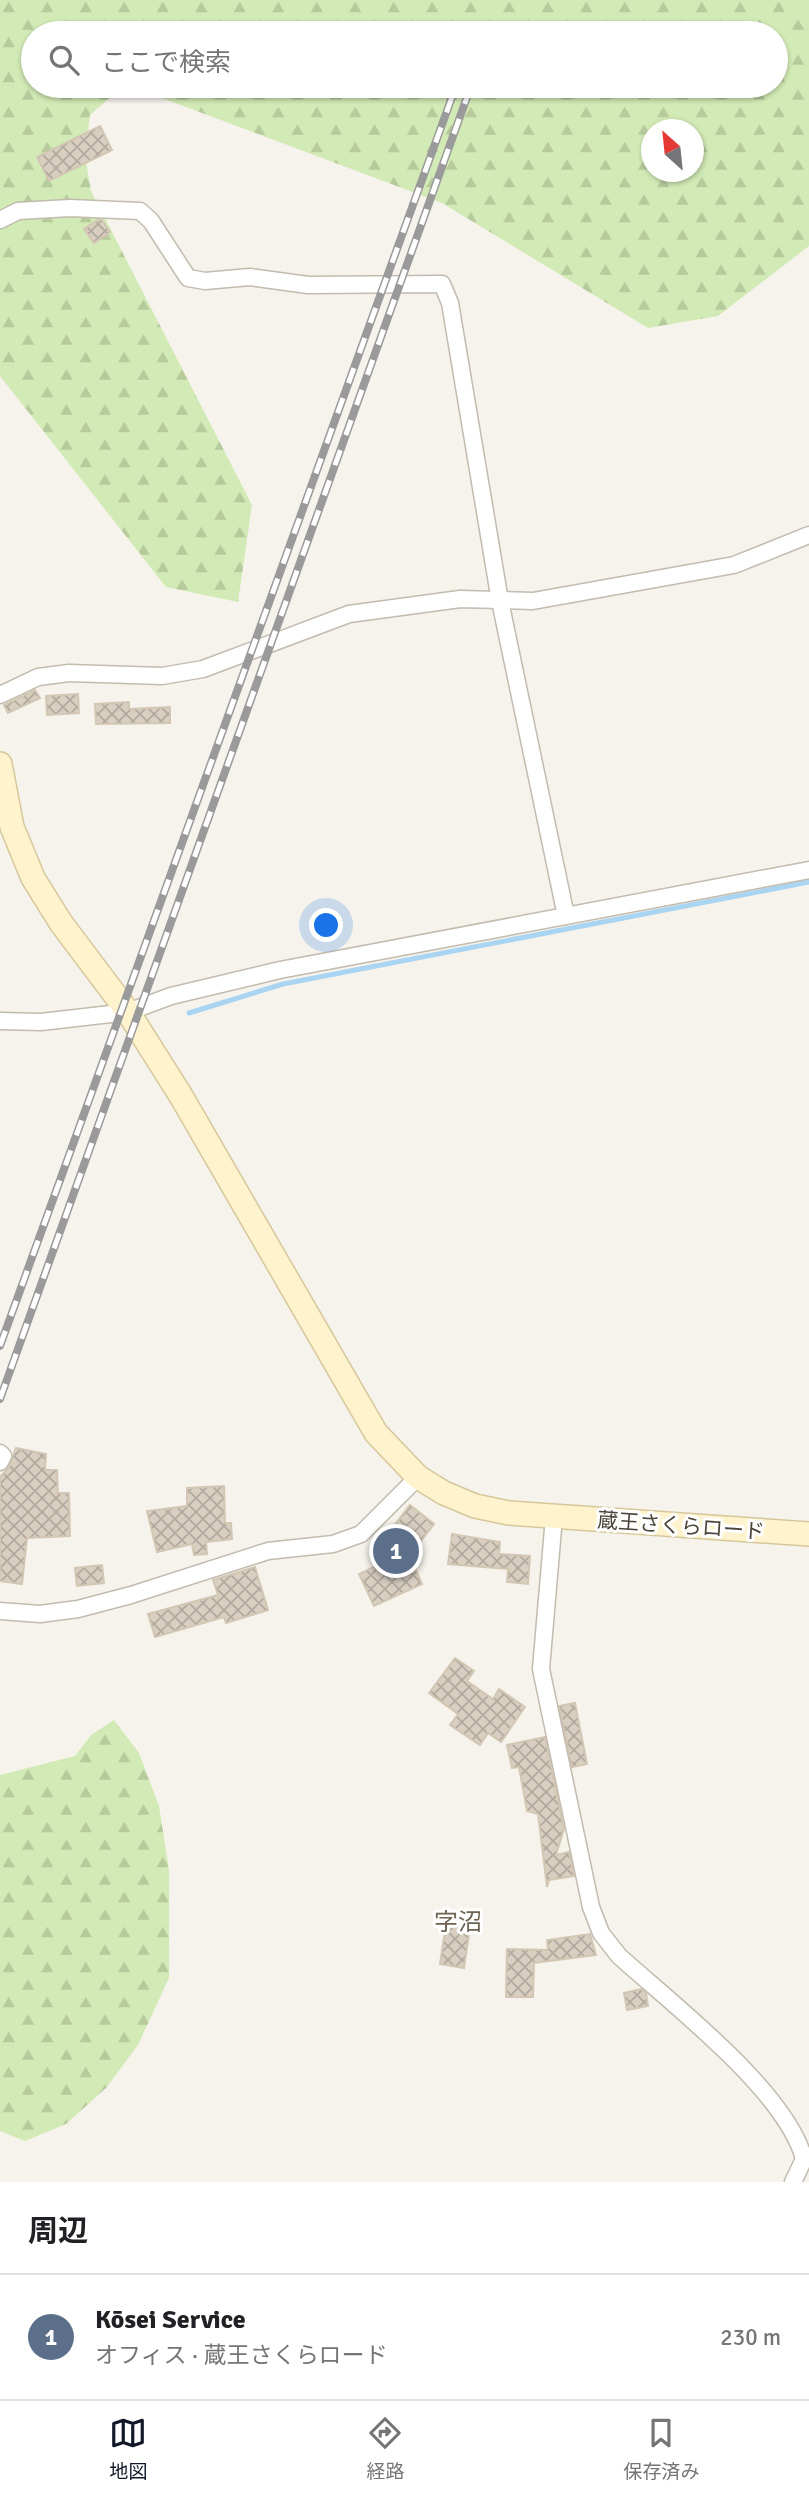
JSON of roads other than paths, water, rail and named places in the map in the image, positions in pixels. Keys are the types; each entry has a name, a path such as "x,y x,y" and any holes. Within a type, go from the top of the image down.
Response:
{"street":[{"path":"0,220 18,211 44,209 140,211 151,221 188,278 205,281 250,277 308,285 442,284 450,303 500,601 566,916"},
{"path":"0,695 38,677 69,673 162,676 203,669 349,614 460,599 533,601 734,565 809,535"},
{"name":"蔵王さくらロード","path":"0,764 12,827 33,878 61,923 128,1012 181,1096 359,1408 390,1450 418,1477 444,1493 475,1506 554,1517 809,1534"},
{"path":"0,1021 41,1023 128,1012 172,996 281,970 809,870"},
{"path":"0,1453 3,1456 0,1462"},
{"path":"0,1611 40,1614 78,1609 268,1551 333,1544 361,1534 418,1477"},
{"path":"554,1517 542,1681 591,1907 601,1933 619,1956 758,2082 800,2145 804,2159 793,2182"}],"waterway":[{"path":"189,1013 283,984 809,882"}],"railway":[{"path":"0,1346 452,98"},
{"path":"0,1399 467,98"}],"place":[{"name":"Kōsei Service","path":"396,1551"}],"district":[{"name":"字沼","path":"458,1922"}]}
